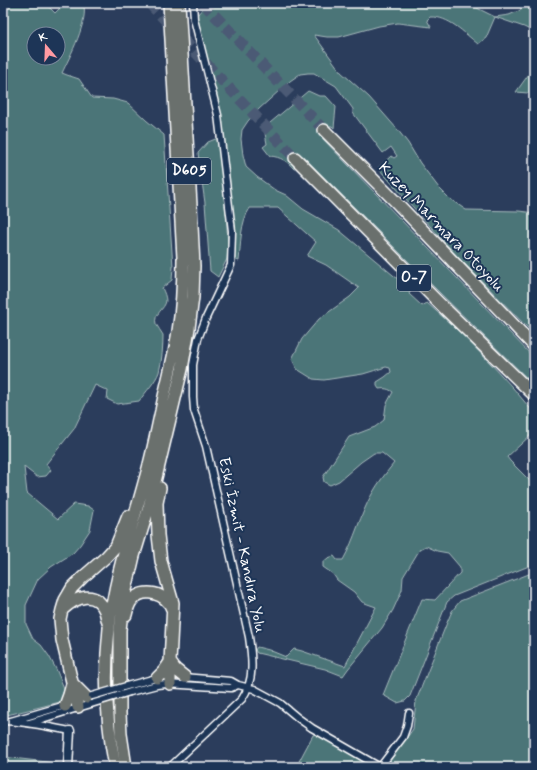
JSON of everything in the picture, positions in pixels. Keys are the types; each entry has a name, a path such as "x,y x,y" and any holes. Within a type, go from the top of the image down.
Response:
{"highway":[{"path":"116,767 110,742 106,695 109,628 120,567 146,477 178,331 182,292 183,258 169,3"},
{"name":"D605","path":"165,442 182,369 189,328 193,297 194,266 178,3"},
{"name":"Kuzey Marmara Otoyolu","path":"324,130 389,195 534,346"},
{"name":"O-7","path":"295,158 438,303 534,395"},
{"path":"165,442 164,471 158,503 158,527 161,560 173,603 170,680"},
{"path":"126,767 121,734 120,713 120,630 134,556 165,442"},
{"path":"85,701 72,683 60,630 62,610 65,600 72,588 116,546 146,477"},
{"path":"120,630 132,600 145,593 160,595 171,604 173,611"},
{"path":"62,610 68,604 80,597 94,599 100,603 104,610 109,628"},
{"path":"170,662 185,677"},
{"path":"157,678 170,662"},
{"path":"65,706 72,683"}],"street":[{"name":"Eski İzmit - Kandıra Yolu","path":"193,3 194,19 218,115 232,231 231,265 219,287 198,339 193,365 194,410 206,446 249,637 252,654 252,671 248,688"},
{"path":"11,721 65,706 130,692 185,677 231,681 238,685 254,689 280,703 312,728 380,767 403,737 407,726 409,713"},
{"path":"28,723 130,685 157,678 231,688 238,685"},
{"path":"170,767 242,699 248,688"},
{"path":"3,721 28,723 70,731 68,767"}],"green space":[{"path":"3,3 45,3 55,13 65,3 83,3 84,19 78,38 66,65 66,26 26,26 26,66 65,66 62,73 79,79 92,98 113,99 128,103 164,135 173,267 172,280 162,288 166,301 164,307 156,317 156,324 163,335 162,358 158,376 139,401 117,404 107,399 108,391 95,385 74,429 46,464 51,470 46,476 37,477 24,467 27,493 58,519 74,504 88,506 94,510 90,530 80,545 73,553 51,567 38,579 26,605 26,624 33,639 41,645 49,656 66,693 60,702 3,716"},
{"path":"205,3 467,3 495,17 486,38 478,44 450,22 437,17 430,17 427,20 431,27 398,23 379,26 339,37 314,35 341,72 369,97 397,129 408,143 420,163 439,188 450,199 466,210 519,211 534,213 534,334 457,256 378,168 391,156 394,158 397,156 391,147 383,153 353,113 353,109 336,86 314,73 300,74 259,109 242,130 241,139 246,167 257,177 275,190 286,195 303,209 339,230 411,290 409,294 422,306 427,303 461,333 513,388 534,413 534,432 507,457 534,485 534,564 454,596 447,602 410,696 405,701 397,703 383,695 422,599 435,600 460,573 460,567 448,553 437,551 426,546 420,549 403,577 402,590 393,610 382,628 343,676 325,669 257,653 255,650 257,647 286,657 294,649 345,666 376,607 362,602 354,592 337,580 333,574 323,567 323,562 334,556 337,560 343,560 372,494 379,482 394,463 382,453 374,453 339,481 330,485 324,482 323,477 349,437 375,427 384,420 386,405 393,392 387,389 379,389 377,386 377,382 391,372 390,368 386,367 363,374 324,380 313,379 297,369 292,359 302,339 319,319 350,297 359,288 326,265 307,256 316,242 278,208 250,208 244,220 239,261 234,259 235,236 222,125 197,15"},
{"path":"520,3 530,3 531,5 534,5 534,32 524,27 495,17 509,15 521,10"},
{"path":"534,67 534,91 528,93 516,92"},
{"path":"308,91 319,96 326,96 336,107 334,128 332,126 328,126 323,134 323,139 534,358 534,385 303,156 299,156 293,163 294,169 284,160 270,156 263,147 267,144 264,128"},
{"path":"218,138 226,208 228,248 227,259 218,277 210,271 205,203 198,153 208,142"},
{"path":"534,572 534,767 386,766 413,729 416,701 452,611 460,601"},
{"path":"316,734 372,767 296,767 313,735"},
{"path":"3,757 65,764 64,767 3,767"}],"tunnel":[{"path":"149,3 295,158"},
{"path":"203,3 324,130"}]}
